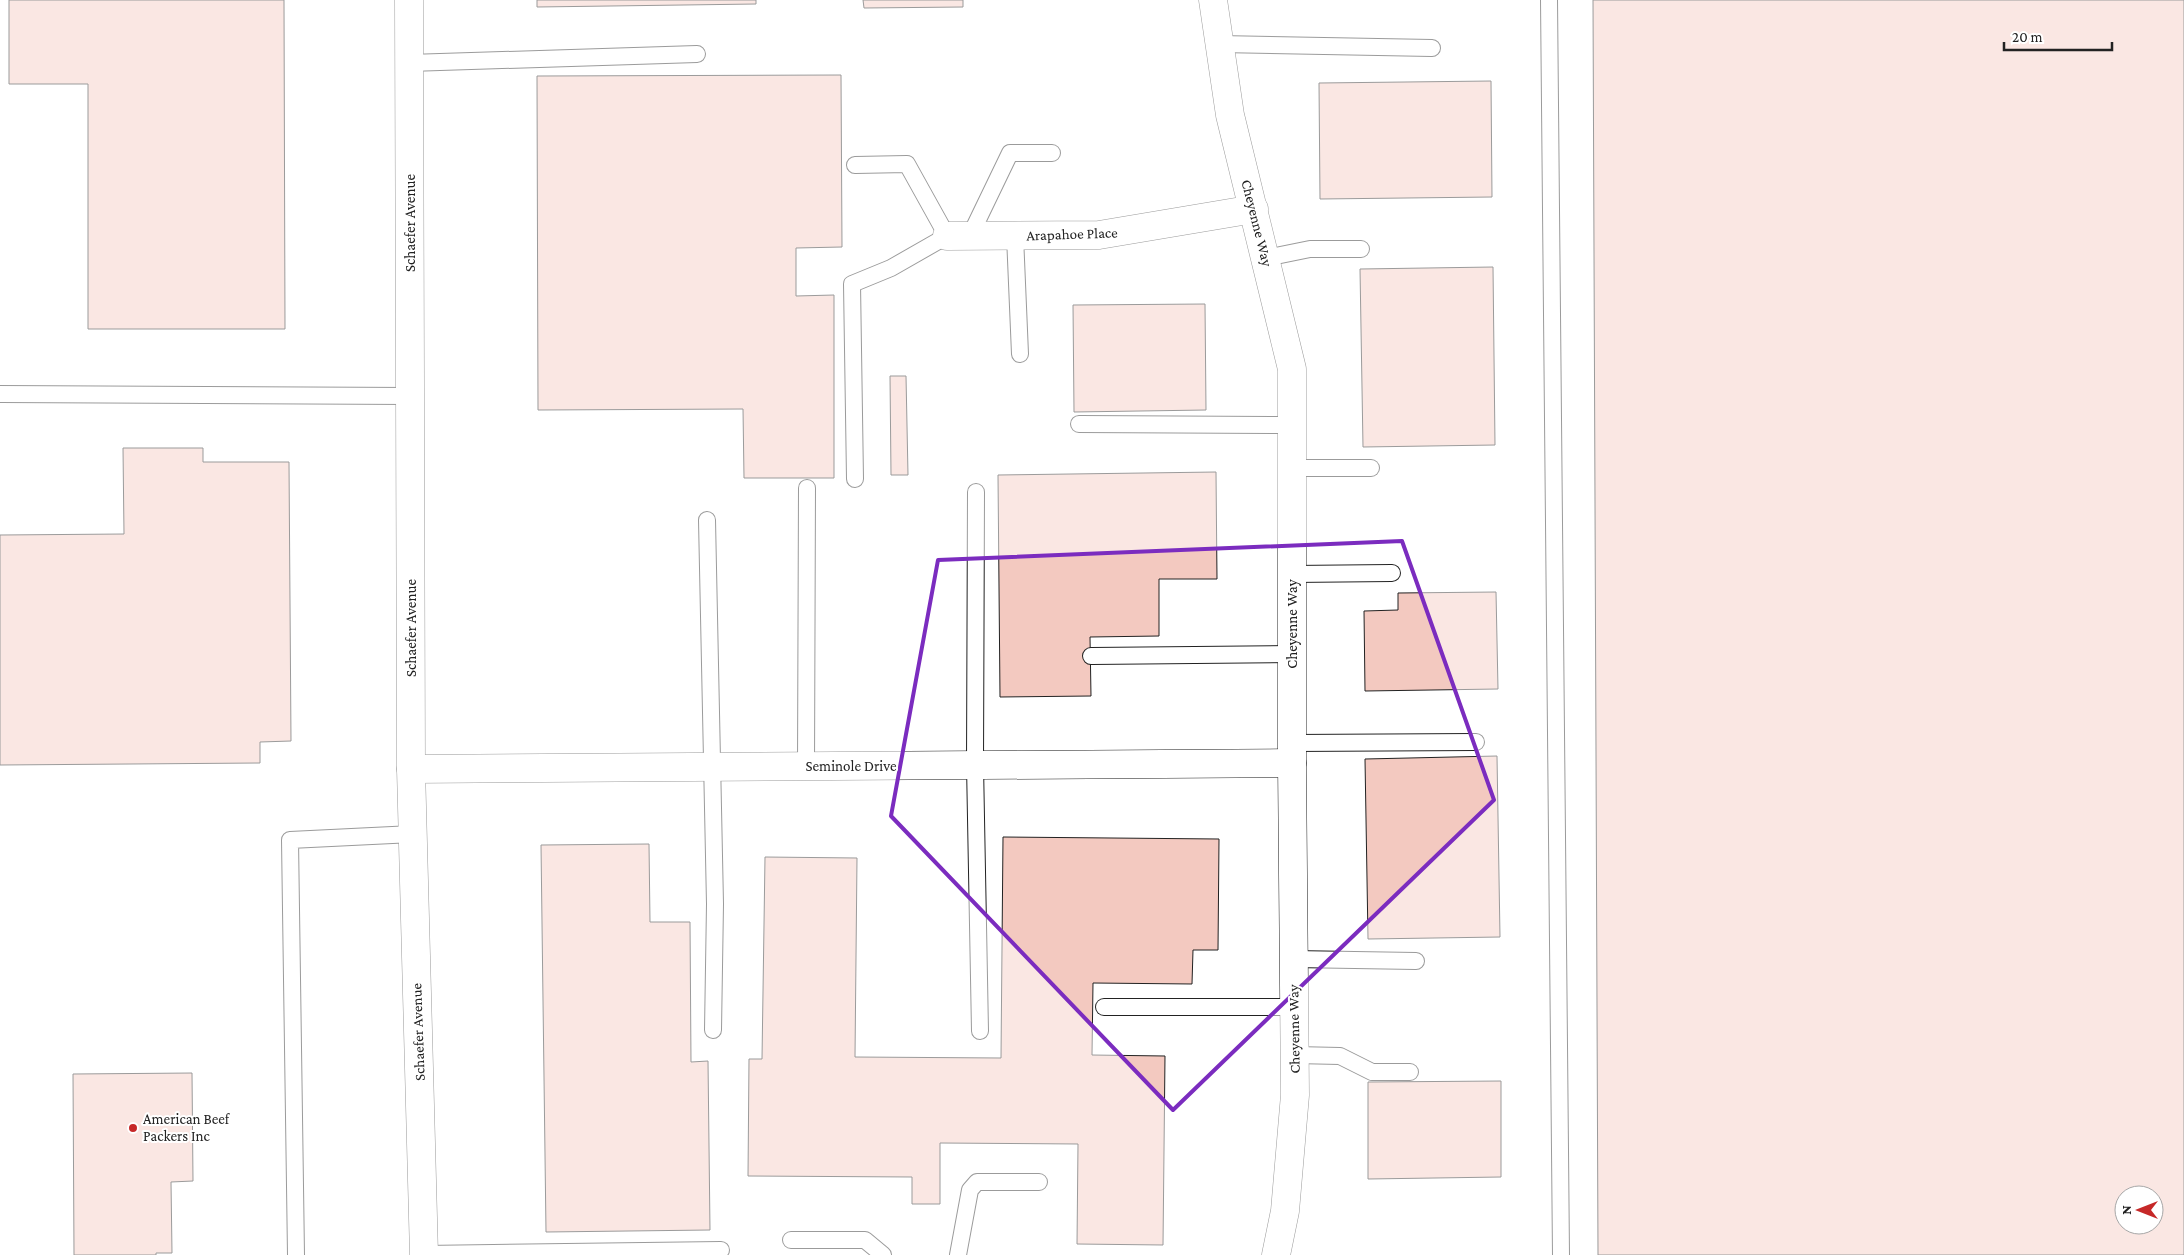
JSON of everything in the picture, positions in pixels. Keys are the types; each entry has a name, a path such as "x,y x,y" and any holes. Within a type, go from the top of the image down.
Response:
{"street":[{"name":"Schaefer Avenue","path":"409,0 411,768 424,1254"},
{"name":"Cheyenne Way","path":"1213,0 1230,115 1292,369 1292,753 1295,1095 1285,1211 1276,1255"},
{"name":"Arapahoe Place","path":"959,236 1099,235 1254,209"},
{"name":"Seminole Drive","path":"411,768 976,765 1292,753"}],"lane":[{"path":"1549,0 1561,1255"},
{"path":"1219,44 1432,48"},
{"path":"409,63 697,54"},
{"path":"855,479 852,284 959,236 1010,153 1052,153"},
{"path":"855,165 907,164 959,236"},
{"path":"1015,236 1020,354"},
{"path":"1266,258 1310,249 1361,249"},
{"path":"0,394 410,396"},
{"path":"1079,424 1292,425"},
{"path":"1292,468 1372,468"},
{"path":"806,766 807,488"},
{"path":"976,492 976,765 980,1031"},
{"path":"707,520 715,904 713,1030"},
{"path":"1292,574 1392,573"},
{"path":"1091,656 1292,654"},
{"path":"1292,753 1476,742"},
{"path":"296,1255 290,840 413,834"},
{"path":"1294,959 1416,961"},
{"path":"1104,1007 1294,1007"},
{"path":"1295,1055 1340,1056 1372,1072 1410,1072"},
{"path":"958,1255 970,1190 977,1182 1039,1182"},
{"path":"791,1240 865,1240 883,1255"},
{"path":"424,1254 721,1250"}],"highlighted area":[{"path":"1402,541 1494,800 1173,1110 891,816 938,560"}],"building":[{"path":"9,0 284,0 285,329 88,329 88,84 9,84"},
{"path":"537,0 756,0 756,4 537,7"},
{"path":"863,0 963,0 963,7 864,8"},
{"path":"1593,0 2184,0 2184,1255 1598,1255"},
{"path":"841,75 842,247 796,248 796,296 834,295 834,478 744,478 743,409 538,410 537,76"},
{"path":"1491,81 1492,197 1320,199 1319,83"},
{"path":"1493,267 1495,445 1363,447 1360,269"},
{"path":"1205,304 1206,410 1074,412 1073,305"},
{"path":"890,376 906,376 908,475 891,475"},
{"path":"123,448 203,448 203,462 289,462 291,741 260,742 260,763 0,765 0,535 124,534"},
{"path":"1216,472 1217,579 1159,579 1159,636 1090,637 1091,696 1000,697 998,475"},
{"path":"1496,592 1498,689 1365,691 1364,611 1398,610 1398,593"},
{"path":"1497,756 1500,937 1368,939 1365,759"},
{"path":"1003,837 1219,839 1218,950 1193,950 1192,984 1093,983 1092,1055 1165,1056 1163,1245 1077,1244 1078,1144 940,1143 940,1204 912,1204 912,1177 748,1176 749,1059 762,1059 765,857 857,858 855,1057 1001,1058"},
{"path":"649,844 650,922 690,922 691,1062 708,1061 710,1230 546,1232 541,845"},
{"name":"American Beef Packers Inc","path":"192,1073 193,1181 171,1182 172,1253 156,1253 156,1255 74,1255 73,1074"},
{"path":"1501,1081 1501,1177 1368,1179 1368,1082"}],"place":[{"name":"American Beef Packers Inc","path":"133,1128"}]}
